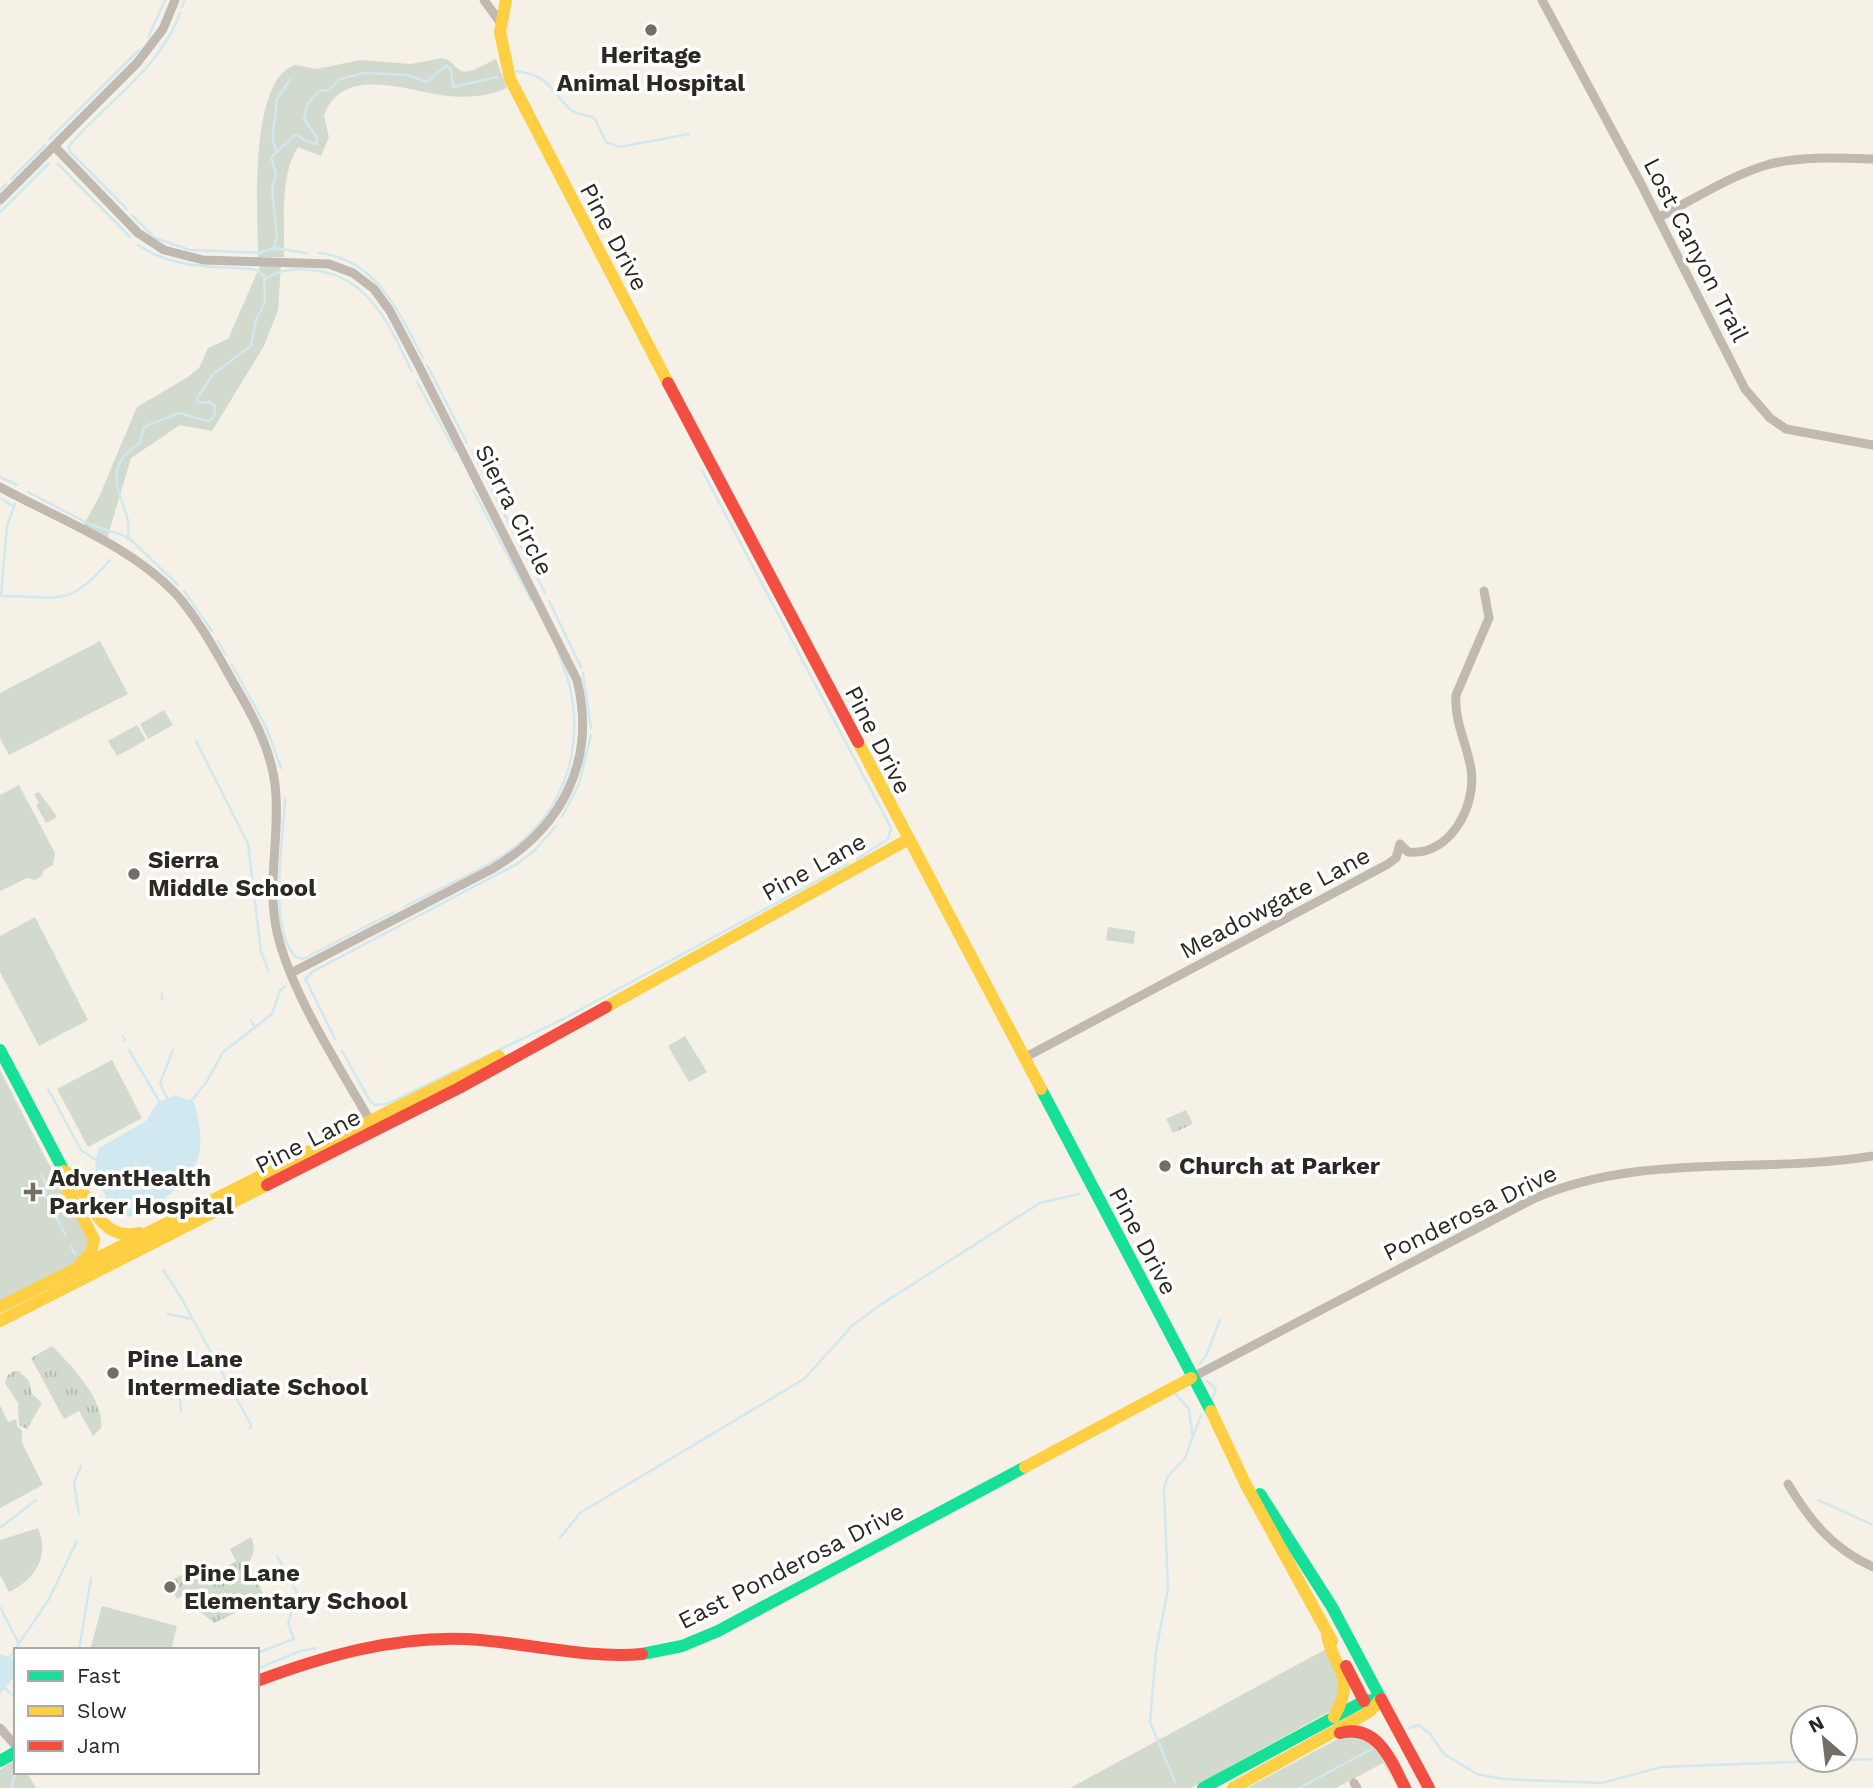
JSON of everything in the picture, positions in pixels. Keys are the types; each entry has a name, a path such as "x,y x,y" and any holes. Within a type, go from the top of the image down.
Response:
{"main road":[{"name":"Pine Drive","path":"506,0 500,22 503,60 517,96 1241,1469 1246,1485 1367,1707 1407,1788"},
{"name":"Pine Lane","path":"0,1307 115,1257 372,1126 594,1011 907,840"},
{"path":"0,1050 64,1171 115,1257"},
{"name":"Pine Lane","path":"0,1321 115,1257 218,1195 372,1126"},
{"path":"64,1171 74,1175 106,1227 123,1236 137,1235 218,1195"},
{"path":"25,1294 83,1261 94,1247 92,1230 63,1181 64,1171"},
{"name":"East Ponderosa Drive","path":"259,1680 349,1650 419,1640 499,1641 605,1658 641,1656 679,1647 718,1631 1191,1378"},
{"name":"Pine Drive","path":"1241,1469 1252,1480 1332,1607 1429,1788"},
{"path":"1326,1636 1347,1684 1346,1695 1334,1717"},
{"path":"1233,1788 1316,1743 1381,1699"},
{"path":"1206,1786 1334,1717 1367,1707"},
{"path":"1316,1743 1349,1730 1367,1733 1381,1743 1407,1788"}],"street":[{"path":"0,200 146,53 163,29 175,0"},
{"path":"484,0 500,22"},
{"name":"Lost Canyon Trail","path":"1542,0 1658,218 1737,375 1762,411 1786,429 1873,445"},
{"name":"Sierra Circle","path":"54,146 131,225 161,248 203,260 325,263 348,271 374,289 412,353 577,680 582,719 577,764 559,808 535,839 492,869 291,973"},
{"path":"1658,218 1728,181 1769,165 1820,158 1873,159"},
{"path":"0,487 148,569 181,600 209,640 258,729 271,765 276,803 273,907 278,937 291,973 372,1126"},
{"name":"Meadowgate Lane","path":"1024,1058 1388,864 1396,858 1400,844 1408,852 1416,853 1439,846 1453,834 1465,813 1472,789 1471,768 1457,722 1456,695 1489,618 1483,591"},
{"name":"Ponderosa Drive","path":"1191,1378 1531,1200 1563,1186 1605,1175 1646,1169 1809,1164 1873,1156"},
{"path":"1788,1484 1809,1518 1829,1540 1847,1554 1873,1567"},
{"path":"0,1728 5,1738 7,1757"},
{"path":"5,1738 14,1745"}],"green space":[{"path":"442,58 465,72 496,59 507,88 486,95 463,97 378,85 361,85 346,90 333,100 324,116 329,137 321,156 298,147 292,159 285,186 284,257 258,257 259,152 269,96 280,76 295,65 317,69 360,60 411,64"},
{"path":"260,266 281,266 278,310 264,346 212,431 180,425 131,458 107,539 83,526 99,497 137,407 188,377 199,368 208,348 228,339"},
{"path":"100,641 128,694 9,755 0,738 0,693"},
{"path":"164,710 173,725 148,739 140,724"},
{"path":"137,725 146,740 117,756 108,741"},
{"path":"19,785 55,853 53,865 35,880 27,878 0,891 0,795"},
{"path":"39,792 57,817 46,823 36,805 39,803 34,794"},
{"path":"35,917 88,1020 39,1046 0,972 0,936"},
{"path":"1108,927 1135,931 1134,944 1106,940"},
{"path":"685,1036 707,1072 689,1082 668,1046"},
{"path":"112,1060 142,1118 88,1147 57,1089"},
{"name":"AdventHealth Parker Hospital","path":"0,1070 47,1161 87,1228 90,1246 79,1261 0,1301"},
{"path":"1186,1110 1193,1124 1173,1133 1166,1119"},
{"path":"52,1346 85,1383 98,1406 101,1428 93,1436 79,1411 64,1419 31,1358"},
{"path":"13,1371 19,1371 29,1381 32,1394 42,1403 27,1429 19,1426 18,1403 5,1383 7,1376"},
{"path":"0,1405 8,1422 16,1419 17,1426 22,1431 22,1443 43,1485 0,1508"},
{"path":"38,1528 42,1548 38,1566 26,1581 9,1592 0,1575 0,1540"},
{"path":"251,1537 254,1549 246,1569 254,1575 266,1599 214,1623 188,1602 186,1594 177,1599 168,1582 196,1567 203,1579 236,1561 230,1549"},
{"path":"102,1606 177,1626 172,1648 91,1648"},
{"path":"1328,1648 1342,1678 1334,1709 1191,1788 1070,1788"},
{"path":"1345,1735 1372,1740 1398,1788 1383,1763 1336,1788 1247,1788"},
{"path":"14,1760 14,1774 28,1774 36,1788 0,1788 0,1770"}],"water":[{"path":"175,1095 194,1102 200,1139 197,1161 185,1179 165,1199 142,1213 121,1215 110,1204 98,1179 95,1164 99,1148 146,1121 157,1103"},
{"path":"0,1654 14,1659 14,1677 0,1694"}],"waterway":[{"path":"148,38 165,0"},
{"path":"182,7 185,0"},
{"path":"127,209 70,152 69,146 146,68 160,51 180,13"},
{"path":"50,139 139,50"},
{"path":"273,250 277,235 272,189 276,174 271,157 296,134 317,144 316,136 304,119 307,105 319,91 330,90 340,79 364,73 408,75 426,82 447,65 451,70 453,87 497,77"},
{"path":"515,71 542,79 570,109 595,119 606,142 619,147 689,134"},
{"path":"276,149 273,138 276,100 291,79"},
{"path":"11,179 45,145"},
{"path":"0,212 49,163"},
{"path":"58,164 130,237"},
{"path":"0,190 6,184"},
{"path":"132,215 155,238 190,250 260,253 274,248 307,253"},
{"path":"138,245 151,253 179,262 252,269 263,276"},
{"path":"319,253 339,257 371,277 395,307 423,358"},
{"path":"264,280 280,272 297,269 330,274 348,281 362,292 385,320 412,372"},
{"path":"127,539 129,527 116,479 118,467 125,455 140,443 144,427 179,413 208,421 214,417 215,406 210,402 198,403 197,398 213,374 251,346 256,320 265,302 264,275"},
{"path":"427,365 467,443"},
{"path":"417,382 455,451"},
{"path":"472,451 545,593"},
{"path":"702,470 891,828 888,839 857,859"},
{"path":"0,477 17,485"},
{"path":"473,490 531,600"},
{"path":"28,492 89,524 128,537 178,585"},
{"path":"2,499 13,506"},
{"path":"1,595 7,526 15,504"},
{"path":"0,596 61,597 83,587 110,560"},
{"path":"184,591 212,631"},
{"path":"549,601 581,667"},
{"path":"218,641 226,655"},
{"path":"404,907 512,849 533,830 550,809 563,785 571,759 574,733 568,679 558,653"},
{"path":"232,665 266,727 281,768"},
{"path":"583,673 591,728"},
{"path":"562,817 579,784 591,735"},
{"path":"196,741 248,844 261,952 268,970"},
{"path":"285,798 280,858 280,905 287,944 296,957"},
{"path":"307,978 312,972 517,864 535,850 556,826"},
{"path":"342,1051 370,1101 375,1105 387,1104 565,1018 848,864"},
{"path":"296,957 303,959 394,912"},
{"path":"305,978 335,1039"},
{"path":"191,1101 206,1083 223,1052 272,1014 280,991 285,986"},
{"path":"162,994 162,999"},
{"path":"251,1020 255,1029"},
{"path":"123,1036 125,1041"},
{"path":"129,1050 161,1104"},
{"path":"169,1102 160,1083 173,1050"},
{"path":"48,1089 81,1150 96,1160"},
{"path":"41,1174 46,1184 46,1197 66,1236"},
{"path":"560,1538 580,1513 804,1379 852,1326 877,1307 1040,1203 1079,1194"},
{"path":"70,1245 75,1254"},
{"path":"163,1270 251,1425 250,1429"},
{"path":"168,1314 192,1319"},
{"path":"1200,1364 1207,1354 1220,1320"},
{"path":"1207,1381 1216,1389 1211,1400"},
{"path":"179,1391 181,1411"},
{"path":"1173,1391 1189,1409 1192,1434"},
{"path":"1175,1782 1150,1722 1156,1651 1168,1589 1164,1488 1168,1476 1185,1458 1201,1415"},
{"path":"79,1514 74,1483 81,1466"},
{"path":"0,1528 36,1500"},
{"path":"1818,1500 1873,1525"},
{"path":"16,1648 49,1599 77,1541"},
{"path":"259,1652 294,1639 288,1624 297,1593 277,1556"},
{"path":"79,1648 91,1578"},
{"path":"0,1607 18,1642"},
{"path":"259,1668 300,1651 316,1648"},
{"path":"10,1657 14,1651"},
{"path":"5,1688 14,1696"},
{"path":"1409,1728 1419,1725 1430,1734 1444,1754 1477,1774 1502,1779 1602,1783 1661,1767 1873,1759"},
{"path":"1299,1788 1372,1749"},
{"path":"11,1788 15,1774"}],"traffic: fast":[{"path":"0,1050 67,1177"},
{"path":"1041,1089 1211,1411"},
{"path":"642,1654 682,1646 718,1631 1025,1467"},
{"path":"1260,1494 1332,1607 1381,1699"},
{"path":"1203,1788 1364,1701 1381,1699"},
{"path":"0,1761 14,1753"}],"traffic: slow":[{"path":"506,0 500,32 510,79 668,383"},
{"path":"858,742 1041,1089"},
{"path":"606,1007 907,840"},
{"path":"0,1307 499,1056"},
{"path":"80,1264 91,1253 94,1239 63,1181 64,1171 74,1175 91,1208 106,1226 115,1232 139,1233"},
{"path":"0,1321 267,1185"},
{"path":"1025,1467 1191,1378"},
{"path":"1211,1411 1246,1485 1332,1641"},
{"path":"1327,1636 1344,1683 1341,1703 1334,1717"},
{"path":"1233,1788 1369,1712 1381,1699"}],"traffic: jam":[{"path":"668,383 858,742"},
{"path":"267,1185 459,1088 606,1007"},
{"path":"259,1680 308,1663 386,1644 439,1639 488,1641 598,1654 642,1654"},
{"path":"1346,1666 1364,1701"},
{"path":"1381,1699 1429,1788"},
{"path":"1340,1733 1353,1731 1364,1733 1373,1739 1388,1756 1405,1788"}],"place":[{"name":"Heritage Animal Hospital","path":"651,30"},
{"name":"Sierra Middle School","path":"134,874"},
{"name":"Church at Parker","path":"1165,1166"},
{"name":"AdventHealth Parker Hospital","path":"33,1192"},
{"name":"Pine Lane Intermediate School","path":"113,1373"},
{"name":"Pine Lane Elementary School","path":"170,1587"}]}
